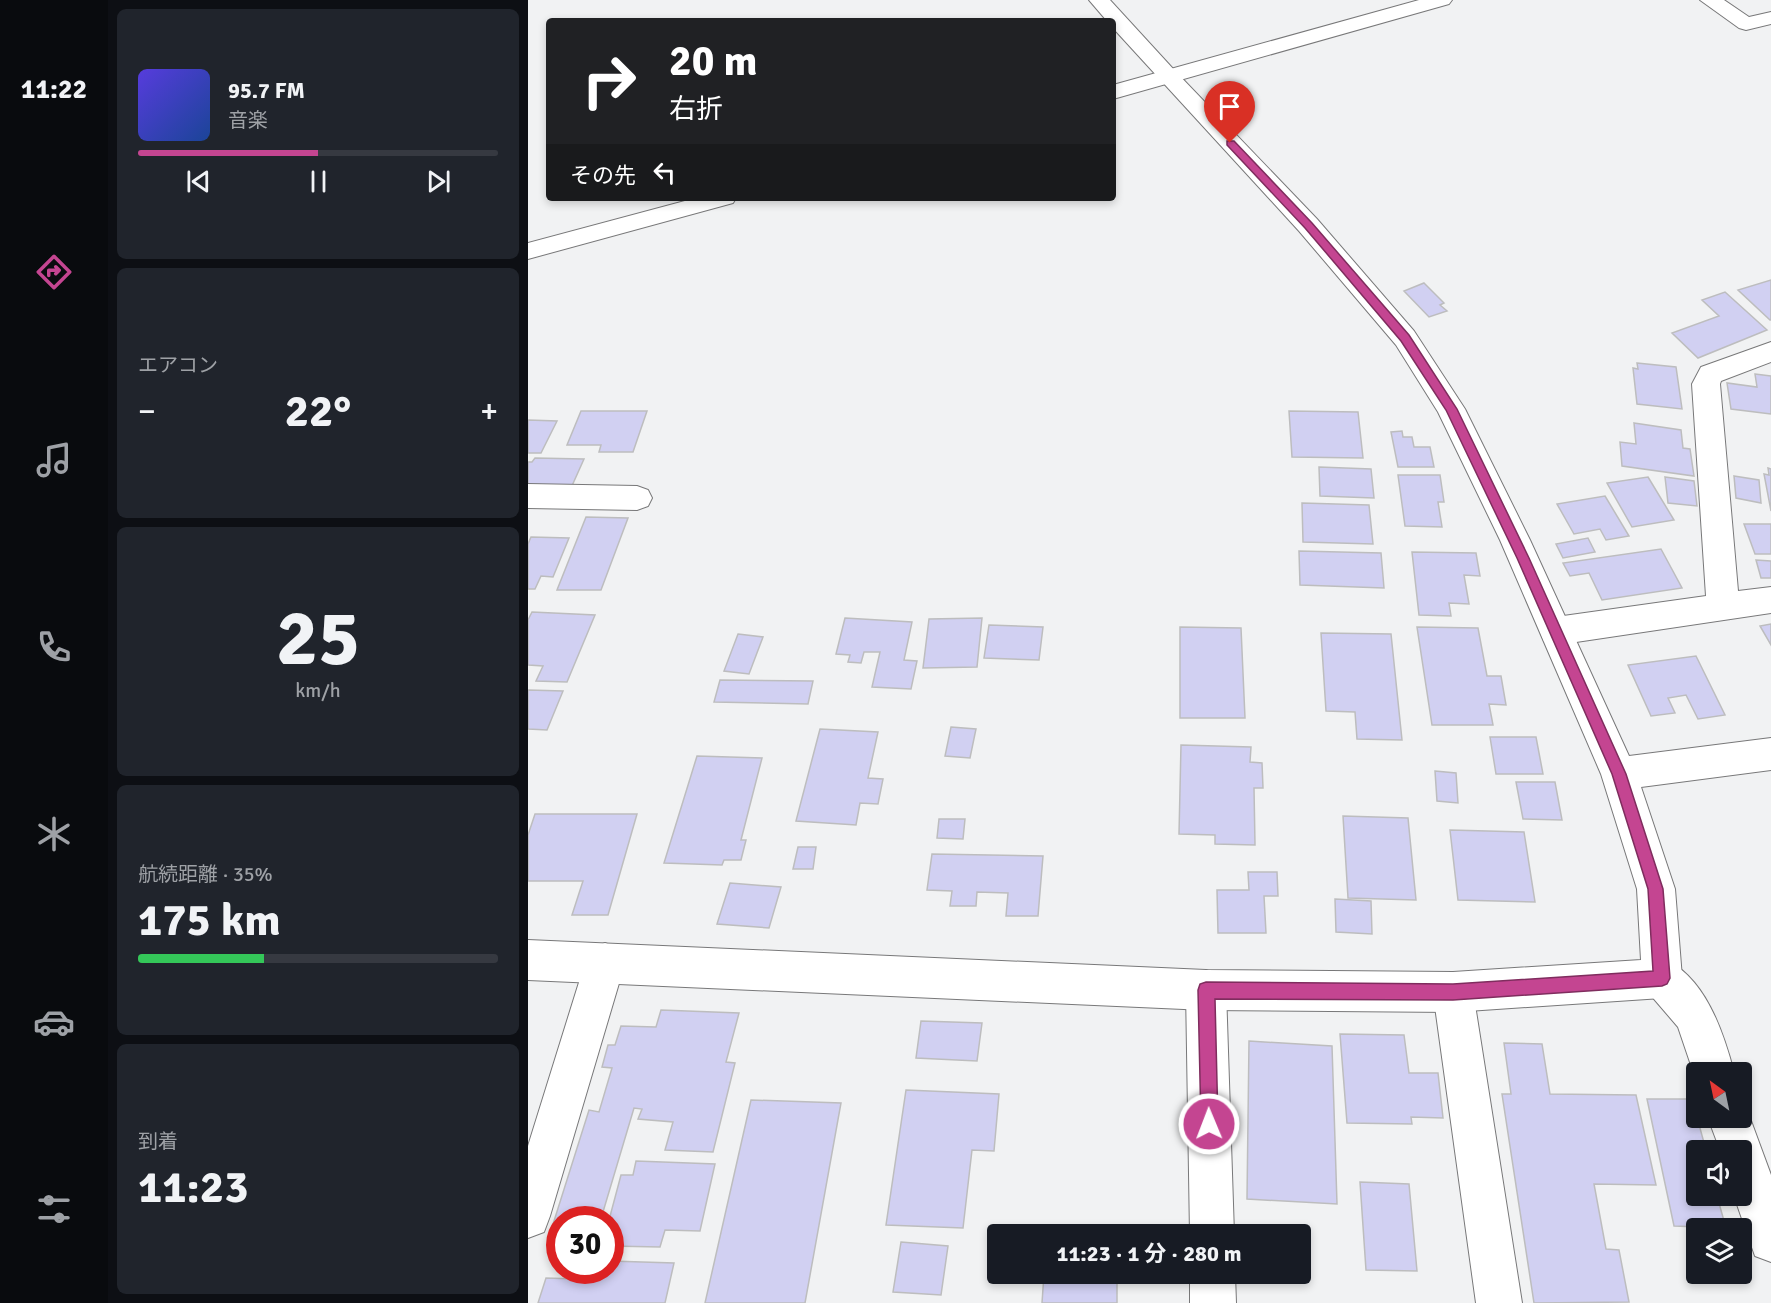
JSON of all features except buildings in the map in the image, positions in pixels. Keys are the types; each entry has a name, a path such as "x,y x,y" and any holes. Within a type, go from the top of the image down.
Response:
{"street":[{"path":"1100,0 1116,18"},
{"path":"1116,91 1442,0"},
{"path":"1710,0 1746,24 1771,18"},
{"path":"1116,18 1168,77 1308,225 1405,338 1451,409 1556,631 1619,774 1656,889 1662,978 1694,1015 1710,1062"},
{"path":"528,252 713,201"},
{"path":"1723,607 1706,384 1711,374 1771,352"},
{"path":"528,496 637,498"},
{"path":"1556,631 1771,600"},
{"path":"1619,774 1771,754"},
{"path":"528,960 1206,990 1453,992 1662,978"},
{"path":"528,1216 605,963"},
{"path":"1206,990 1212,1224"},
{"path":"1453,992 1499,1303"},
{"path":"1752,1184 1771,1240"},
{"path":"1213,1284 1214,1303"}],"route":[{"path":"1209,1124 1206,990 1453,992 1662,978 1656,889 1619,774 1523,558 1451,409 1405,338 1308,225 1230,143"}]}
